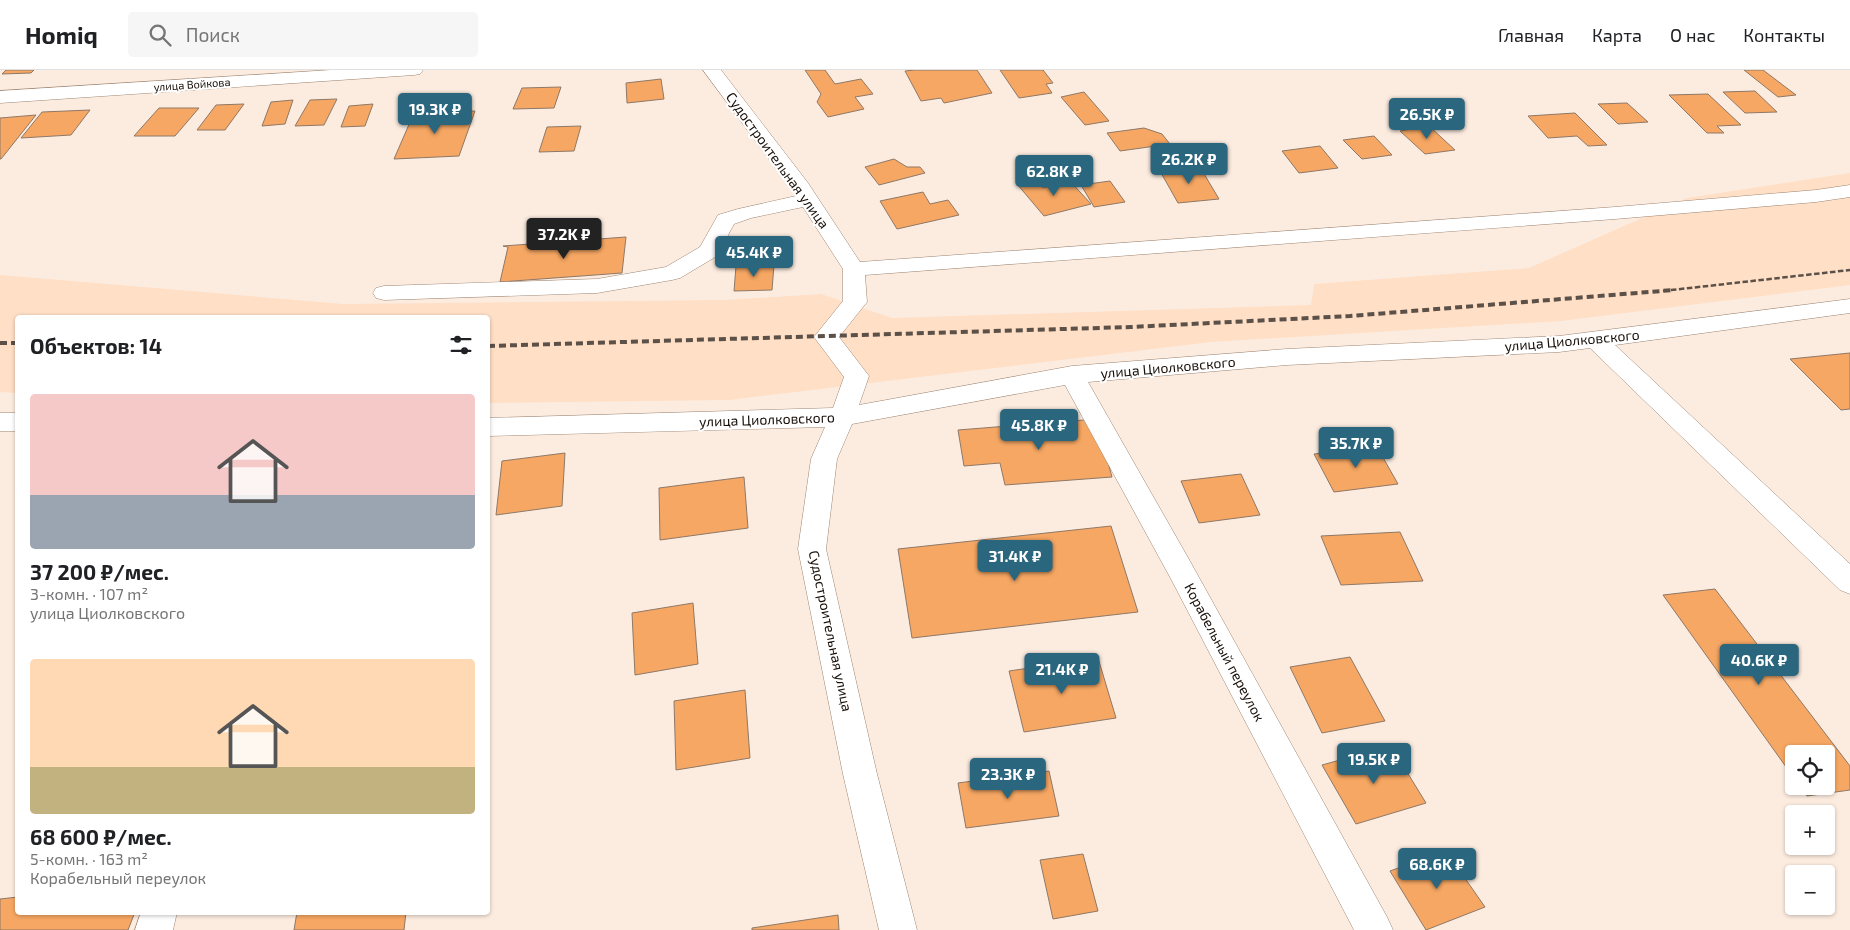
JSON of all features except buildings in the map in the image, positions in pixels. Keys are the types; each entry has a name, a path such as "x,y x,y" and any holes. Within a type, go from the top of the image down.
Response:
{"street":[{"name":"улица Войкова","path":"0,97 414,70"},
{"name":"Судостроительная улица","path":"712,70 809,199 854,269 855,302 826,337 856,376 842,417 824,459 812,550 860,774 898,930"},
{"path":"854,269 1615,213 1816,196 1850,191"},
{"path":"384,293 597,286 672,273 709,251 726,220 745,213 809,199"},
{"name":"улица Циолковского","path":"490,427 842,417 1072,375 1287,357 1559,344 1850,306"},
{"path":"1596,339 1850,582"},
{"name":"Корабельный переулок","path":"1072,375 1181,571 1374,930"},
{"path":"0,422 15,422"},
{"path":"154,930 158,915"}],"shaded area":[{"path":"1850,173 1850,285 1561,321 1211,342 729,400 490,403 490,315 15,315 15,393 0,392 0,275 344,304 724,300 821,294 892,318 1311,305 1314,284 1529,268 1687,198"}],"railway":[{"path":"1667,291 1850,270"},
{"path":"1667,291 1674,290"},
{"path":"490,346 1131,327 1350,316 1667,291"},
{"path":"0,343 15,343"}]}
